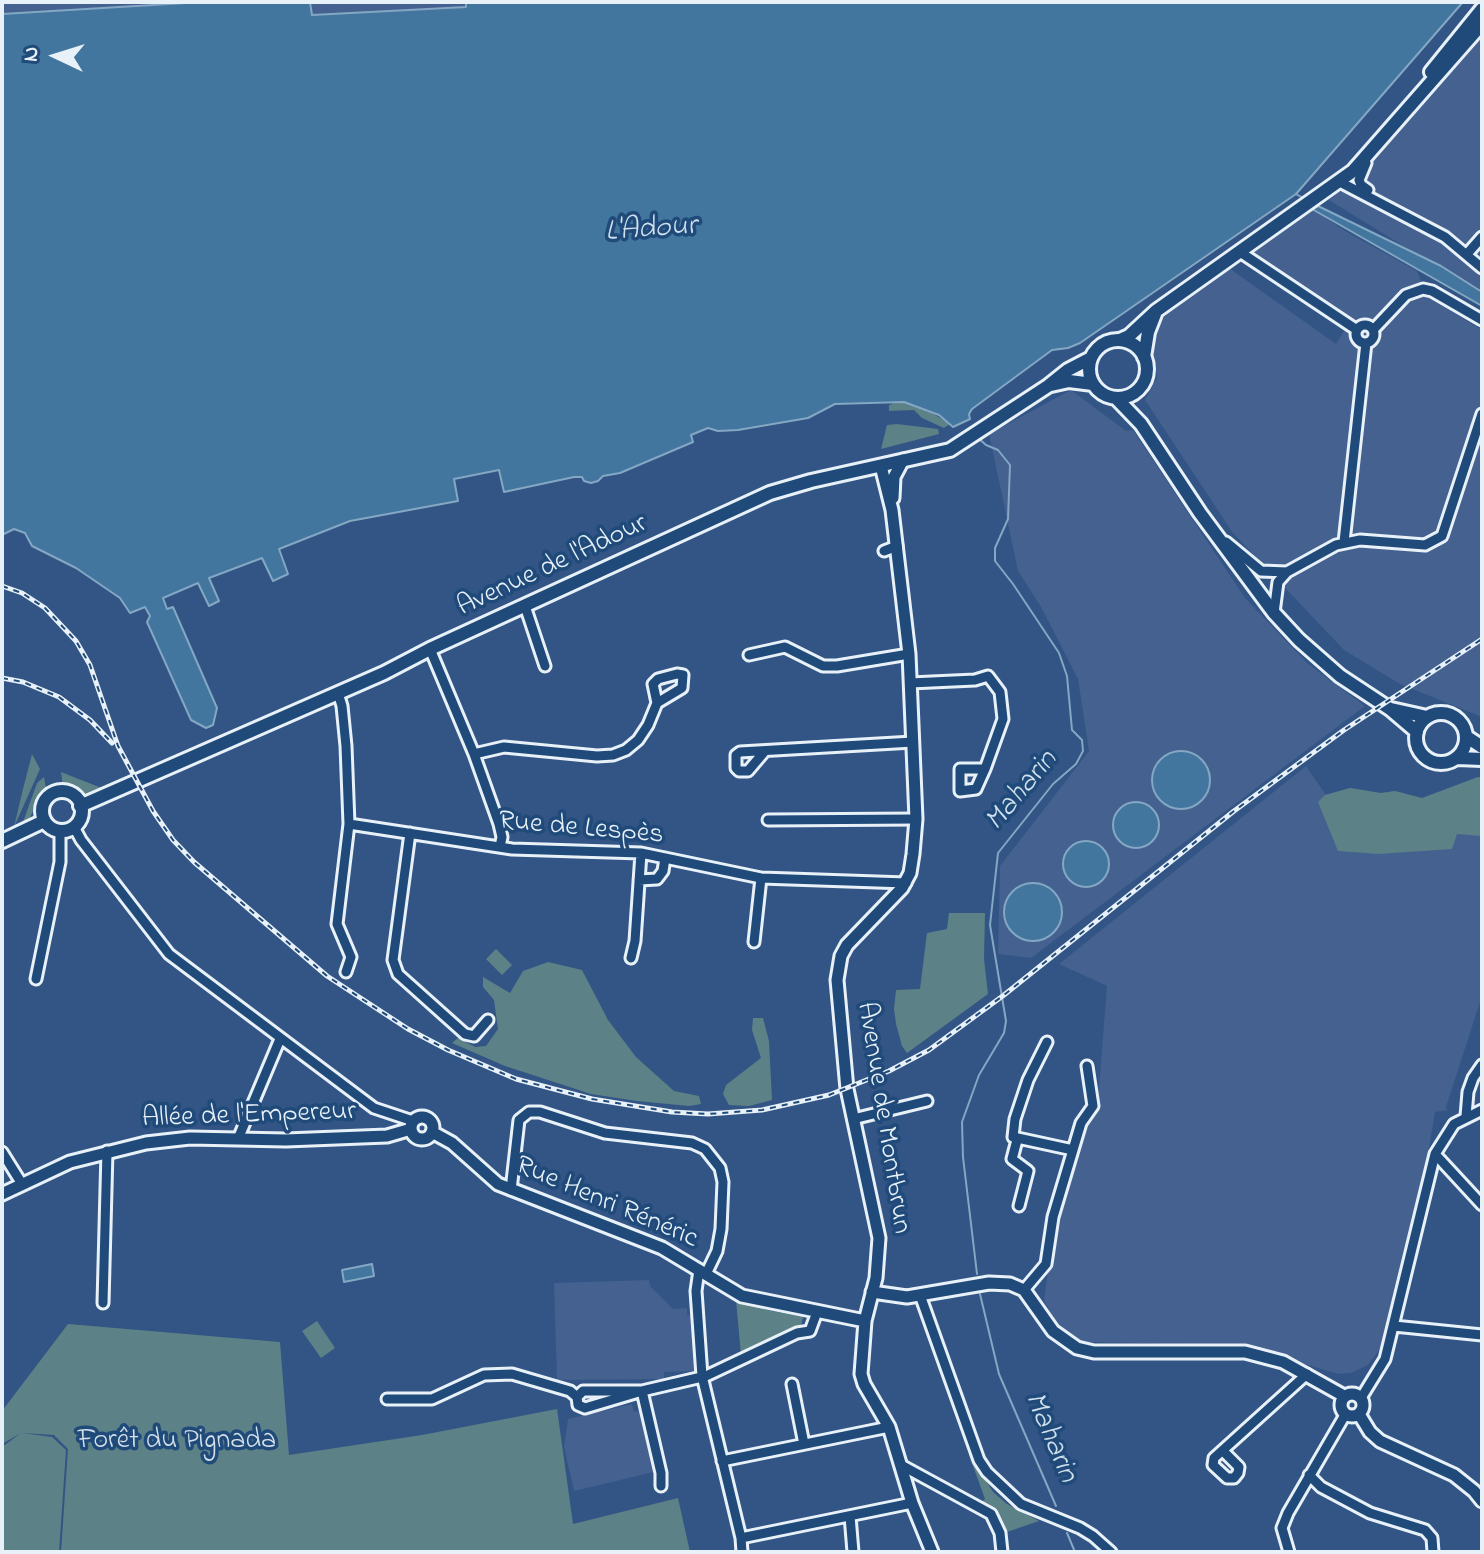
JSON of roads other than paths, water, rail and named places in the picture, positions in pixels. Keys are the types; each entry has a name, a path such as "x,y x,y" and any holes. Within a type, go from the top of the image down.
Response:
{"main road":[{"path":"1338,181 1482,9"},
{"path":"1417,732 1340,676 1274,613 1214,532 1141,424 1116,398 1102,394 1093,384 1089,371 1091,358 1101,346 1129,336 1156,311 1353,171 1482,24"},
{"path":"1144,357 1148,332 1156,311"},
{"path":"1116,398 1137,392 1146,379 1144,357 1134,345 1120,340"},
{"name":"Avenue de l'Adour","path":"80,806 198,757 770,493 950,450 1068,370 1091,358"},
{"name":"Avenue de l'Adour","path":"1048,386 1069,381 1093,384"},
{"path":"1137,392 1141,424"},
{"path":"1386,707 1427,717"},
{"path":"1457,758 1466,745 1463,725 1452,715 1437,713 1427,717 1417,732 1417,745 1428,760 1442,763 1457,758 1482,759"},
{"path":"1467,737 1482,747"},
{"path":"55,793 70,794 80,806 81,816 74,827 60,831 44,821 43,804 55,793"},
{"path":"2,841 44,821"}],"street":[{"path":"1388,132 1361,170 1359,180 1361,185 1390,207"},
{"path":"1338,181 1445,237 1482,268"},
{"path":"1467,254 1482,237"},
{"path":"1240,252 1357,330"},
{"path":"1373,330 1406,295 1423,289 1432,291 1482,320"},
{"path":"1357,330 1365,326 1373,330"},
{"path":"1357,330 1357,338 1366,343"},
{"path":"1344,542 1366,343 1374,337 1373,330"},
{"path":"1255,588 1267,588 1287,572 1344,542 1360,540 1425,545 1442,536 1482,414"},
{"path":"892,510 894,477 903,460"},
{"path":"881,466 892,510 909,654 916,819 912,866 906,883"},
{"path":"1214,532 1261,571 1287,572"},
{"path":"884,551 897,546"},
{"path":"1274,613 1278,582"},
{"path":"525,606 545,666"},
{"path":"749,655 785,647 823,666 837,666 909,654"},
{"path":"430,649 474,754 502,837 500,847"},
{"path":"910,683 975,680 988,676 1000,692 1003,719 985,769"},
{"path":"338,693 346,746 349,824 337,924 351,957 346,972"},
{"path":"474,754 504,747 613,755 626,750 638,740 657,703"},
{"path":"765,751 913,742"},
{"path":"768,820 916,819"},
{"name":"Rue de Lespès","path":"349,824 500,847 641,853 761,878 906,883"},
{"path":"74,827 169,954 374,1108 412,1125"},
{"path":"36,979 60,862 60,831"},
{"path":"410,833 393,960 398,974 465,1034 474,1036 488,1020"},
{"path":"631,958 641,853"},
{"path":"639,880 657,879 663,871 665,858"},
{"path":"754,942 761,878"},
{"name":"Avenue de Montbrun","path":"906,883 847,945 837,968 846,1081 876,1212 879,1238 865,1321 861,1374 889,1427 912,1503 932,1552"},
{"path":"238,1139 280,1039"},
{"path":"1017,1140 1012,1130 1015,1119 1028,1080 1047,1042"},
{"path":"1466,1116 1468,1092 1482,1065"},
{"path":"1024,1290 1046,1264 1053,1217 1081,1123 1093,1106 1087,1066"},
{"path":"853,1119 927,1101"},
{"path":"1361,1398 1385,1359 1435,1154 1457,1121 1482,1110"},
{"path":"511,1190 519,1120 529,1112 540,1112 605,1133 692,1143 705,1149 720,1168 723,1182 717,1251 703,1272 696,1291 702,1376 742,1552"},
{"name":"Allée de l'Empereur","path":"2,1194 50,1169 107,1151 170,1139 387,1136 412,1125 414,1135 420,1139 432,1132"},
{"name":"Rue Henri Rénéric","path":"432,1132 452,1143 489,1180 662,1248 742,1296 865,1321"},
{"path":"1017,1140 1023,1138 1073,1150"},
{"path":"1017,1140 1012,1159 1028,1171 1019,1206"},
{"path":"103,1303 107,1151"},
{"path":"2,1152 22,1184"},
{"path":"1435,1154 1482,1205"},
{"path":"872,1292 893,1296 920,1295 989,1283 1010,1284 1024,1290 1053,1331 1077,1348 1094,1352 1245,1352 1283,1362 1344,1396 1355,1394 1361,1398 1363,1405 1359,1414 1352,1417 1345,1415 1340,1405 1344,1396"},
{"path":"920,1295 979,1460 987,1472 1021,1504 1093,1536 1111,1552"},
{"path":"387,1399 432,1399 484,1375 512,1374 570,1391 577,1397 578,1405 585,1408 702,1376 797,1333 810,1331 817,1312"},
{"path":"1394,1326 1482,1335"},
{"path":"1223,1451 1307,1374"},
{"path":"792,1384 804,1444"},
{"path":"642,1391 661,1473 661,1486"},
{"path":"1359,1414 1380,1441 1454,1475 1479,1493"},
{"path":"1289,1552 1283,1536 1284,1522 1345,1415"},
{"path":"722,1461 889,1427"},
{"path":"901,1465 991,1514 1000,1533 1002,1552"},
{"path":"1309,1475 1321,1487 1370,1513 1425,1530 1432,1538 1433,1552"},
{"path":"741,1538 912,1503"},
{"path":"850,1516 853,1552"}],"water":[{"name":"L'Adour","path":"203,2 310,2 312,15 466,7 466,2 1463,2 1296,194 1080,343 1052,350 972,409 970,419 953,427 939,415 904,402 835,404 808,418 738,430 708,428 691,435 693,442 591,483 582,477 574,477 504,492 499,470 454,479 458,501 350,521 279,549 288,574 273,581 262,558 209,578 219,601 209,606 198,583 163,598 167,609 173,607 217,708 213,725 206,728 191,720 147,622 150,616 145,607 130,613 120,598 76,568 32,546 25,533 14,529 2,535 2,14"},
{"path":"1318,206 1441,266 1482,292 1482,306 1312,209"},
{"path":"1181,751 1192,753 1201,760 1208,769 1208,791 1201,800 1192,807 1181,809 1170,807 1161,800 1154,791 1152,780 1154,769 1161,760 1170,753"},
{"path":"1136,802 1152,809 1159,825 1152,841 1136,848 1120,841 1113,825 1120,809"},
{"path":"1086,841 1102,848 1109,864 1102,880 1086,887 1070,880 1063,864 1070,848"},
{"path":"1033,883 1054,891 1062,912 1054,933 1033,941 1012,933 1004,912 1012,891"},
{"path":"372,1264 374,1276 344,1282 342,1270"}],"waterway":[{"path":"1296,194 1303,198"},
{"name":"Maharin","path":"977,437 998,450 1010,465 1008,519 995,548 995,561 1059,653 1067,676 1072,730 1082,740 1083,751 1076,764 1053,784 998,853 990,925 1006,1021 1004,1033 979,1075 962,1122 963,1157 977,1274"},
{"name":"Maharin","path":"980,1294 999,1374 1056,1506"},
{"name":"Maharin","path":"1067,1533 1075,1552"}],"railway":[{"path":"2,586 22,593 45,608 76,641 90,665 118,746 153,811 173,840 194,862 327,976 408,1029 516,1079 592,1099 672,1112 708,1114 762,1110 829,1095 889,1071 929,1050 1004,995 1234,811 1344,730 1482,639"},
{"path":"2,678 23,682 59,697 90,720 112,743"}],"park label":[{"name":"Forêt du Pignada","path":"177,1442"}]}
